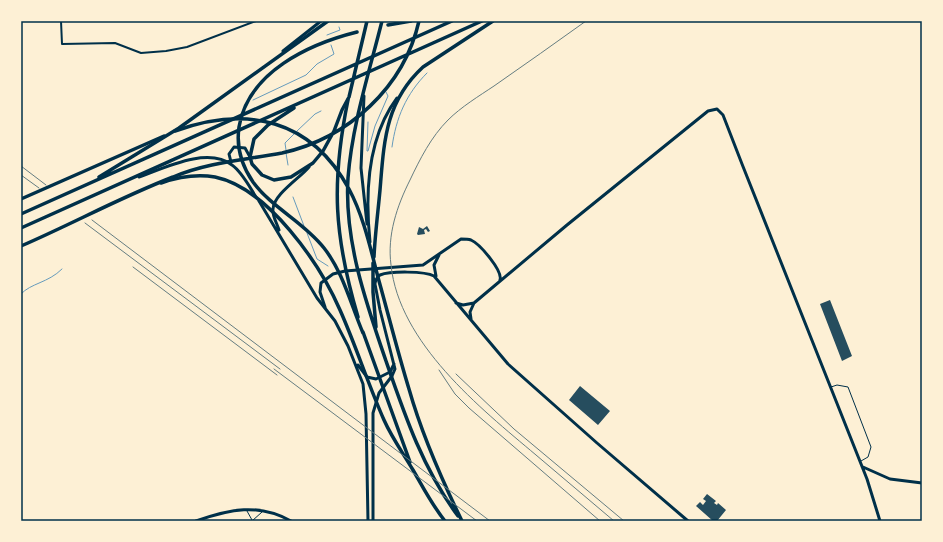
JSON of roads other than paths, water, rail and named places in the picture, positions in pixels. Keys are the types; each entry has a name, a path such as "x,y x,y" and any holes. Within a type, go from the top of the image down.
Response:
{"main road":[{"path":"81,187 179,128 274,58 328,21"},
{"path":"367,21 349,97 339,150 336,178 339,237 350,291 363,333 413,469"},
{"path":"382,21 364,90 351,151 348,179 351,234 358,269 379,340 419,452 435,482 462,521"},
{"path":"388,26 411,21"},
{"path":"21,246 147,188 193,169 218,163 283,152 316,142 337,132 364,112 392,82 409,52 419,21"},
{"path":"21,214 452,21"},
{"path":"21,228 482,21"},
{"path":"379,340 374,312 373,268 386,133 398,98 413,76 423,67 493,21"},
{"path":"357,32 326,41 284,63 262,82 243,110 238,132 240,154 243,164 253,181 264,195 309,231 329,255 363,333"},
{"path":"307,100 279,117 261,131 254,139 250,157 256,170 262,175 274,180 291,177 313,163 328,142 349,97"},
{"path":"21,199 164,136 209,121 249,119 269,122 304,138 324,152 350,190 368,239 409,390 422,429 435,465 462,521"},
{"path":"147,188 170,180 190,177 216,178 229,182 253,196 283,224 306,252 334,297 352,336 385,421 445,521"}],"street":[{"path":"61,21 62,44 115,43 141,53 187,47 256,21"},
{"path":"274,58 321,21"},
{"path":"364,90 361,130 361,168 375,283 380,310 394,362 394,373 379,393 373,413 373,521"},
{"path":"369,233 370,178 373,156 384,120 398,98"},
{"path":"471,320 470,312 474,303 708,111 717,109 723,114 862,467 880,521"},
{"path":"250,157 244,148 234,147 229,154 233,165 251,189 281,235 317,298 335,321 353,358 363,384 366,414 368,521"},
{"path":"123,182 178,163 199,158 220,158 233,165"},
{"path":"281,235 273,214 274,205 287,188 313,163"},
{"path":"326,309 320,292 321,283 339,272 423,265 461,239 472,240 499,271 501,277 499,282"},
{"path":"438,280 434,266 440,253"},
{"path":"499,271 505,273 513,270"},
{"path":"375,283 377,277 383,274 413,272 430,273 438,280 508,364 596,443 688,521"},
{"path":"456,303 463,305 474,303"},
{"path":"353,358 363,374 371,379 386,375 393,368 394,362"},
{"path":"862,467 890,479 922,484"},
{"path":"196,521 245,509 265,510 291,521"}],"lane":[{"path":"830,387 838,385 848,387 871,448 868,456 860,462"},
{"path":"245,509 251,515 252,521"},
{"path":"252,521 265,510"}],"waterway":[{"path":"327,35 340,30 339,27"},
{"path":"253,100 306,75 317,64 334,54 331,45"},
{"path":"392,147 396,126 403,107 413,89 427,73"},
{"path":"368,122 367,151 375,126 388,96 386,92"},
{"path":"297,131 315,114 321,111"},
{"path":"286,150 285,143 295,133"},
{"path":"286,153 288,165"},
{"path":"293,197 304,226"},
{"path":"307,233 317,259 328,266"},
{"path":"21,294 30,287 57,274 62,269"}],"railway":[{"path":"586,21 464,106 442,127 422,156 401,200 394,221 390,243 390,254 397,294 409,321 426,347 446,372 468,395 514,437 614,521"},
{"path":"21,166 46,185"},
{"path":"21,175 39,188"},
{"path":"92,220 490,521"},
{"path":"85,223 280,369"},
{"path":"133,267 277,375"},
{"path":"274,369 477,521"},
{"path":"439,370 455,394 469,408 600,521"},
{"path":"456,374 514,429 624,521"}]}
